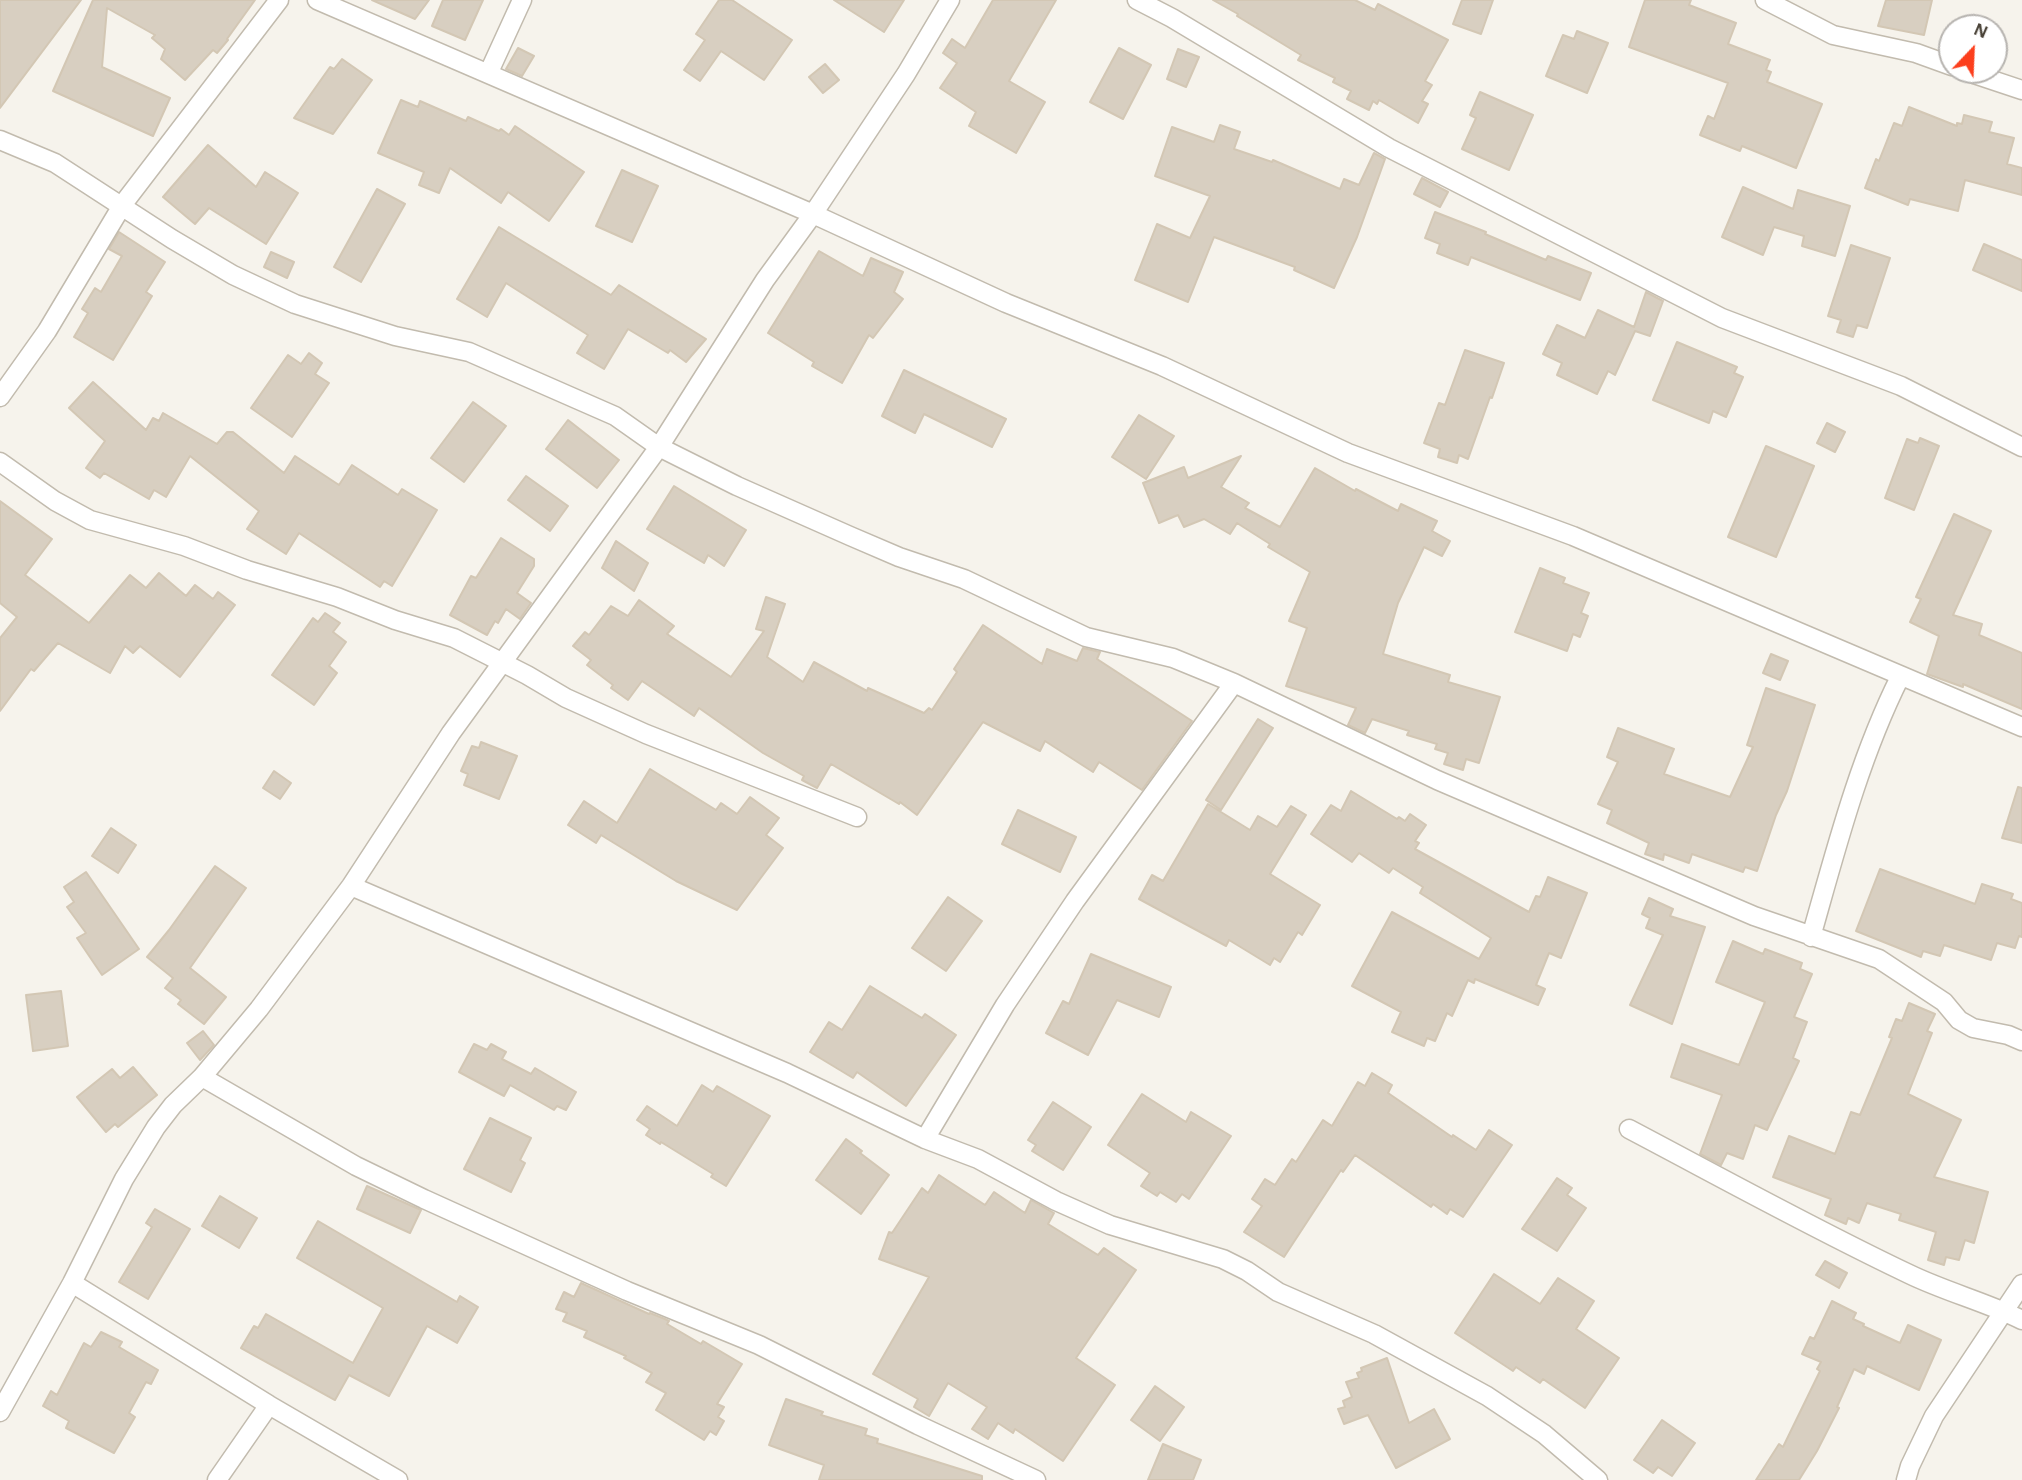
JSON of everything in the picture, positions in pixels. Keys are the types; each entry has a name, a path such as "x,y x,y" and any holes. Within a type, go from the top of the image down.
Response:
{"street":[{"path":"0,397 47,331 122,204 279,0"},
{"path":"317,0 813,214 1006,303 1161,366 1348,453 1573,536 2022,727"},
{"path":"489,72 522,0"},
{"path":"0,1412 72,1283 124,1179 156,1127 259,1009 351,886 451,733 659,447 765,280 813,214 906,74 950,0"},
{"path":"1137,0 1172,18 1389,148 1722,318 1901,386 2022,447"},
{"path":"1765,0 1833,35 1916,53 1938,61"},
{"path":"2004,84 2022,90"},
{"path":"0,140 55,163 233,275 295,304 396,336 469,352 615,416 659,447 737,486 899,557 964,579 1086,637 1172,658 1234,683 1437,780 1754,916 1879,960 1944,1002 1959,1020 1973,1028 2008,1035 2022,1041"},
{"path":"0,462 55,501 89,520 184,546 247,570 337,597 395,620 454,638 566,698 646,734 857,817"},
{"path":"1811,937 1859,777 1880,718 1900,677"},
{"path":"925,1139 1005,1005 1068,912 1234,683"},
{"path":"351,886 787,1073 925,1139 978,1159 1056,1201 1110,1226 1223,1259 1278,1292 1374,1334 1488,1396 1544,1434 1598,1480"},
{"path":"202,1077 356,1166 424,1199 627,1291 760,1345 918,1425 1036,1480"},
{"path":"1629,1129 1834,1238 1941,1290 2003,1311 2022,1321"},
{"path":"72,1283 269,1405 398,1480"},
{"path":"1906,1480 1934,1416 2022,1284"},
{"path":"217,1480 269,1405"}],"building":[{"path":"0,0 81,0 0,108"},
{"path":"93,0 255,0 217,53 213,50 185,80 161,59 165,49 152,38 155,35 107,8 102,67 170,98 153,136 53,91"},
{"path":"372,0 429,0 415,19"},
{"path":"443,0 483,0 465,40 432,26"},
{"path":"719,0 732,0 792,40 764,80 721,51 700,81 684,70 705,40 696,34"},
{"path":"834,0 904,0 884,32"},
{"path":"993,0 1056,0 1009,81 1045,102 1016,153 969,126 976,112 940,88 957,63 943,53 952,39 965,48"},
{"path":"1213,0 1355,0 1375,10 1378,4 1448,40 1425,81 1432,85 1422,101 1428,104 1418,123 1379,100 1377,104 1373,101 1369,110 1347,99 1351,91 1333,82 1335,78 1298,60 1301,55"},
{"path":"1462,0 1493,0 1481,34 1453,24"},
{"path":"1645,0 1691,0 1689,5 1736,23 1728,44 1770,60 1766,70 1771,72 1767,82 1822,104 1796,168 1742,146 1740,151 1700,135 1708,116 1714,119 1728,83 1629,47"},
{"path":"1886,0 1932,0 1924,35 1878,26"},
{"path":"1577,31 1608,43 1587,93 1546,76 1563,35 1574,39"},
{"path":"518,48 534,56 522,76 506,69"},
{"path":"1119,48 1151,65 1123,119 1090,102"},
{"path":"1178,49 1199,57 1186,87 1167,79"},
{"path":"342,59 372,80 333,134 294,118 330,67 334,69"},
{"path":"825,64 839,80 823,93 809,77"},
{"path":"1480,92 1533,115 1509,170 1462,149 1476,118 1470,115"},
{"path":"401,100 418,107 420,101 466,121 468,117 499,131 501,129 509,135 515,126 584,172 549,221 508,192 501,203 450,168 439,193 419,185 424,172 378,153"},
{"path":"1909,107 1957,126 1957,123 1962,124 1964,115 1992,122 1989,132 2014,138 2007,164 2022,168 2022,195 1965,180 1958,211 1910,199 1908,205 1865,188 1894,123 1902,126"},
{"path":"1220,125 1240,132 1234,149 1272,162 1273,160 1340,189 1344,179 1359,185 1374,153 1385,159 1357,237 1334,288 1294,270 1295,267 1214,237 1188,302 1135,280 1157,224 1190,238 1210,196 1155,176 1172,127 1214,142"},
{"path":"208,145 256,187 265,172 298,193 266,244 209,208 195,224 163,197"},
{"path":"622,170 658,186 632,242 596,226"},
{"path":"1422,178 1448,192 1440,207 1414,194"},
{"path":"1743,187 1793,209 1798,190 1850,206 1835,256 1802,246 1804,236 1774,227 1763,255 1722,237"},
{"path":"377,189 405,204 361,282 334,267"},
{"path":"1435,212 1546,260 1548,256 1591,273 1580,300 1471,257 1468,265 1437,253 1440,244 1425,238"},
{"path":"499,227 611,295 619,285 706,339 686,362 670,350 668,353 628,329 604,369 577,353 588,335 506,283 487,317 457,299"},
{"path":"119,232 165,262 146,292 152,296 113,360 74,337 88,313 82,309 95,288 101,292 122,256 109,249"},
{"path":"1984,244 2022,260 2022,291 1973,270"},
{"path":"1851,245 1890,258 1867,328 1857,325 1853,337 1837,332 1841,320 1828,316"},
{"path":"819,251 863,276 871,258 903,272 894,292 903,299 873,338 869,335 842,383 812,366 814,362 768,333"},
{"path":"271,252 294,262 287,278 264,267"},
{"path":"1646,292 1663,301 1650,336 1635,331 1615,375 1608,371 1597,394 1557,375 1562,363 1543,354 1557,325 1585,338 1598,310 1634,327"},
{"path":"1677,342 1737,367 1734,373 1743,377 1726,417 1713,411 1709,423 1653,400"},
{"path":"1465,350 1504,363 1468,459 1459,455 1457,463 1438,457 1440,449 1424,443 1439,403 1445,405"},
{"path":"309,353 322,363 315,374 329,383 292,437 251,408 288,355 301,364"},
{"path":"904,370 1006,419 992,447 924,414 915,433 882,416"},
{"path":"93,382 146,430 153,418 159,421 163,413 217,444 227,432 233,432 284,473 295,456 339,485 352,465 398,495 402,489 437,510 392,586 384,581 380,587 299,533 286,554 247,529 259,511 190,456 166,497 154,490 149,499 104,473 100,478 86,468 105,441 69,408"},
{"path":"473,402 506,426 464,482 431,458"},
{"path":"1139,415 1174,436 1146,479 1112,457"},
{"path":"568,420 619,460 597,488 546,449"},
{"path":"1827,423 1845,432 1835,452 1817,443"},
{"path":"1920,438 1939,446 1914,510 1885,498 1907,439 1918,443"},
{"path":"1766,446 1814,466 1776,557 1728,537"},
{"path":"1241,456 1221,487 1249,503 1245,508 1280,527 1315,468 1398,511 1401,504 1437,521 1432,531 1450,541 1442,556 1424,547 1398,603 1383,654 1450,675 1448,682 1500,697 1479,763 1466,759 1463,770 1444,764 1448,753 1435,749 1437,744 1407,735 1409,731 1372,719 1365,733 1348,725 1356,708 1286,686 1307,628 1289,621 1310,572 1268,547 1270,544 1237,523 1230,534 1204,519 1184,527 1178,515 1159,523 1143,483 1184,467 1188,478"},
{"path":"526,476 568,506 550,531 508,500"},
{"path":"674,486 746,530 724,566 708,555 704,563 647,529"},
{"path":"0,501 52,539 25,575 89,623 130,575 146,588 159,573 186,596 195,585 213,599 218,592 235,605 180,677 140,646 133,653 125,646 110,673 58,643 34,671 31,669 0,711 0,638 17,617 0,603"},
{"path":"1954,514 1991,531 1953,615 1982,624 1979,635 2022,653 2022,709 1963,684 1963,687 1927,674 1939,636 1910,622 1921,599 1916,597"},
{"path":"501,538 534,559 534,566 517,593 531,603 520,619 506,609 487,635 450,615 471,576 476,578"},
{"path":"616,541 648,563 634,591 602,568"},
{"path":"1540,568 1565,578 1563,583 1589,593 1581,613 1588,616 1580,637 1573,634 1567,651 1515,632"},
{"path":"766,597 785,604 767,657 803,682 814,662 867,691 868,688 924,713 929,708 932,710 957,672 954,669 983,625 1042,664 1047,649 1077,661 1083,648 1100,652 1097,659 1192,721 1142,790 1099,762 1093,772 1045,741 1040,751 983,722 917,815 900,802 899,804 831,764 817,788 802,780 804,776 763,753 699,708 694,716 642,681 628,700 587,665 591,660 573,646 585,632 589,635 611,606 628,616 639,600 674,626 667,634 731,677 764,631 756,629"},
{"path":"325,613 340,623 333,632 346,642 329,666 337,673 314,705 272,675 313,618 318,622"},
{"path":"1771,654 1788,661 1780,680 1763,673"},
{"path":"1766,688 1815,705 1757,871 1745,867 1743,872 1692,854 1689,863 1664,854 1663,860 1645,854 1649,843 1607,823 1612,810 1598,804 1618,762 1607,757 1618,728 1674,749 1664,774 1730,797 1753,747 1747,745"},
{"path":"1258,719 1273,728 1221,810 1206,800"},
{"path":"481,742 517,756 499,799 464,785 468,774 461,771 472,746 479,748"},
{"path":"650,769 716,810 721,803 737,814 750,797 779,818 766,835 783,848 737,910 676,881 601,835 596,843 568,825 584,801 617,823"},
{"path":"274,771 291,783 280,799 263,788"},
{"path":"2018,787 2022,788 2022,843 2002,838"},
{"path":"1351,791 1397,819 1399,817 1405,821 1410,814 1426,825 1415,841 1419,843 1415,849 1529,912 1536,896 1540,897 1548,877 1587,893 1561,958 1549,953 1536,985 1545,989 1538,1005 1475,979 1474,983 1468,980 1452,1016 1447,1013 1435,1041 1427,1038 1424,1046 1392,1032 1401,1012 1352,986 1392,912 1479,959 1491,938 1420,893 1423,887 1393,868 1389,873 1359,853 1352,862 1311,834 1331,805 1341,811"},
{"path":"1208,804 1250,830 1258,816 1277,827 1291,806 1306,815 1270,874 1320,905 1302,935 1298,932 1280,962 1274,958 1270,965 1229,940 1226,946 1139,899 1152,875 1163,881"},
{"path":"1018,810 1076,837 1060,872 1002,844"},
{"path":"111,828 136,845 118,873 92,856"},
{"path":"215,866 246,888 190,968 226,997 204,1024 178,1004 181,1000 165,988 173,978 147,957"},
{"path":"1880,869 1975,904 1982,884 2013,894 2011,899 2022,903 2022,937 2019,936 2015,948 1997,943 1991,960 1944,945 1940,956 1923,951 1921,957 1856,931"},
{"path":"86,872 139,949 102,975 77,938 86,933 67,907 74,902 64,887"},
{"path":"948,897 982,921 946,971 912,948"},
{"path":"1649,898 1673,909 1670,916 1705,927 1672,1024 1630,1005 1663,935 1646,928 1650,918 1642,914"},
{"path":"1733,941 1763,954 1765,949 1802,963 1800,969 1812,974 1794,1017 1807,1022 1793,1058 1799,1061 1767,1130 1755,1125 1743,1159 1727,1153 1721,1165 1700,1154 1722,1095 1671,1077 1682,1044 1739,1065 1765,1002 1716,982"},
{"path":"1091,954 1171,987 1159,1017 1117,1000 1088,1055 1046,1033 1063,1001 1069,1004"},
{"path":"870,986 922,1018 925,1014 956,1035 906,1106 857,1072 853,1078 810,1052 829,1022 842,1030"},
{"path":"61,991 68,1046 33,1051 26,995"},
{"path":"1909,1003 1935,1014 1927,1031 1932,1033 1908,1094 1961,1120 1934,1177 1988,1192 1974,1243 1965,1240 1959,1260 1946,1257 1944,1265 1928,1260 1936,1232 1899,1220 1901,1214 1867,1203 1859,1223 1848,1218 1846,1224 1825,1215 1831,1199 1773,1177 1789,1136 1835,1154 1851,1112 1860,1115 1892,1038 1889,1037 1896,1019 1902,1021"},
{"path":"203,1031 214,1045 200,1060 187,1043"},
{"path":"474,1044 487,1050 491,1044 506,1052 502,1059 531,1074 535,1068 576,1092 566,1110 557,1106 554,1110 510,1085 504,1096 459,1072"},
{"path":"133,1067 157,1095 118,1127 115,1124 106,1132 77,1097 112,1069 120,1078"},
{"path":"1372,1073 1392,1085 1388,1093 1452,1137 1453,1135 1476,1150 1489,1130 1512,1145 1463,1217 1450,1209 1447,1214 1433,1204 1431,1207 1355,1155 1343,1172 1341,1170 1284,1257 1244,1232 1262,1206 1252,1199 1265,1179 1275,1185 1292,1159 1296,1162 1323,1120 1332,1126 1358,1082 1365,1086"},
{"path":"702,1085 713,1092 717,1086 770,1116 726,1186 711,1177 713,1174 646,1135 650,1129 637,1120 647,1106 677,1126"},
{"path":"1142,1094 1186,1122 1191,1112 1231,1136 1189,1199 1182,1194 1176,1202 1160,1192 1157,1196 1141,1186 1150,1173 1108,1145"},
{"path":"1053,1102 1091,1127 1063,1170 1032,1151 1036,1145 1028,1140"},
{"path":"490,1118 531,1138 520,1160 525,1163 511,1192 464,1169"},
{"path":"846,1139 889,1175 861,1214 816,1180"},
{"path":"939,1175 985,1205 994,1192 1025,1213 1031,1200 1054,1213 1048,1224 1098,1255 1104,1248 1136,1270 1076,1358 1115,1385 1063,1461 1015,1429 1013,1433 998,1423 988,1439 972,1429 987,1407 948,1383 929,1416 914,1407 918,1399 873,1374 929,1277 879,1259 889,1232 892,1233 922,1188 928,1193"},
{"path":"1557,1178 1572,1188 1567,1195 1586,1208 1557,1251 1522,1229"},
{"path":"367,1186 421,1210 410,1233 357,1209"},
{"path":"220,1196 257,1218 239,1248 202,1226"},
{"path":"155,1209 190,1229 148,1299 119,1282 152,1227 146,1223"},
{"path":"318,1221 457,1302 460,1296 478,1307 457,1343 427,1326 389,1396 349,1375 335,1400 241,1348 254,1326 258,1328 266,1314 353,1363 383,1308 297,1258"},
{"path":"1825,1261 1847,1273 1839,1288 1816,1275"},
{"path":"1494,1274 1540,1304 1558,1278 1594,1301 1576,1329 1619,1358 1585,1408 1543,1379 1540,1383 1516,1367 1513,1371 1455,1333"},
{"path":"581,1283 669,1321 667,1324 742,1364 717,1404 724,1407 718,1417 724,1421 716,1435 710,1431 704,1440 656,1410 666,1393 646,1382 652,1373 624,1358 626,1356 584,1337 587,1331 563,1321 567,1313 556,1309 564,1292 574,1297"},
{"path":"1832,1301 1856,1313 1853,1319 1864,1324 1863,1326 1900,1343 1908,1325 1941,1340 1919,1390 1867,1366 1864,1374 1854,1369 1837,1407 1839,1408 1799,1480 1756,1480 1779,1444 1783,1447 1820,1371 1817,1369 1821,1362 1802,1354 1810,1337 1814,1339"},
{"path":"101,1332 122,1342 119,1347 158,1370 151,1384 146,1382 129,1413 135,1417 114,1453 66,1428 69,1421 43,1406 51,1391 57,1395 84,1343 91,1347"},
{"path":"1387,1358 1409,1423 1434,1409 1450,1439 1396,1468 1368,1415 1344,1424 1338,1409 1345,1407 1343,1401 1352,1397 1346,1382 1359,1378 1357,1373 1362,1371 1361,1368"},
{"path":"1155,1386 1184,1407 1160,1441 1131,1420"},
{"path":"786,1399 823,1412 821,1415 867,1429 865,1435 878,1439 877,1443 982,1476 982,1480 819,1480 824,1465 769,1445"},
{"path":"1662,1420 1695,1443 1672,1476 1658,1467 1653,1473 1634,1460"},
{"path":"1163,1444 1201,1460 1193,1480 1148,1480"}]}
